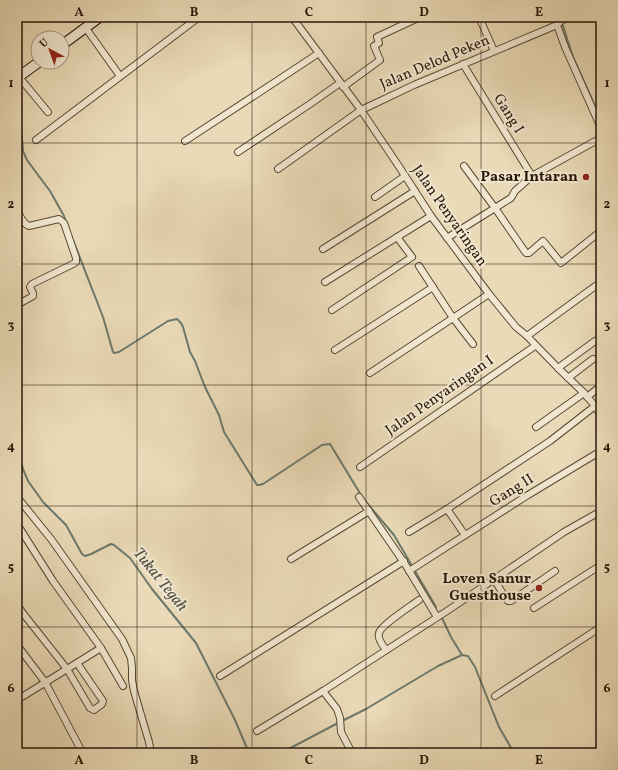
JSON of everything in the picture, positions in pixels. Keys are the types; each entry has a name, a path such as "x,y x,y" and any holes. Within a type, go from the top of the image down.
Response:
{"street":[{"path":"70,39 100,17"},
{"path":"36,140 200,17"},
{"name":"Jalan Penyaringan","path":"292,17 361,110 431,216 489,294 516,327 585,394 601,416"},
{"path":"238,152 380,60 374,46 380,43 377,37 420,17"},
{"path":"479,17 494,52"},
{"name":"Jalan Delod Peken","path":"278,169 361,110 414,85 494,52 560,21 574,17"},
{"path":"560,21 565,47 601,128"},
{"path":"85,27 120,76"},
{"path":"185,141 318,53"},
{"name":"Gang I","path":"463,64 532,176"},
{"path":"30,68 18,77 48,112"},
{"path":"594,112 601,108"},
{"path":"447,238 511,198 515,191 532,176 601,138"},
{"path":"464,166 526,253 529,253 543,241 561,263 601,231"},
{"path":"375,197 405,176"},
{"path":"323,249 415,191"},
{"path":"17,210 26,226 59,219 61,220 64,223 76,258 76,262 73,264 32,284 30,287 33,296 17,305"},
{"path":"325,282 431,216"},
{"path":"332,310 412,257 397,237"},
{"path":"419,266 453,318 473,344"},
{"path":"526,336 601,282"},
{"path":"335,350 433,287"},
{"path":"370,373 489,294"},
{"path":"558,368 595,341"},
{"name":"Jalan Penyaringan I","path":"360,467 536,346"},
{"path":"568,378 593,359"},
{"path":"536,427 585,394 601,386"},
{"path":"409,532 447,509 550,441 595,406"},
{"name":"Gang II","path":"412,569 528,495 601,451"},
{"path":"17,497 51,539 122,639 131,658 134,691 151,753"},
{"path":"359,497 404,562 412,569 437,617"},
{"path":"447,509 465,535"},
{"path":"292,560 369,511"},
{"path":"257,731 323,691 564,532 601,511"},
{"path":"17,524 53,581 101,648 123,686"},
{"path":"220,676 404,562"},
{"path":"534,608 601,565"},
{"path":"494,579 506,600 511,601 555,571"},
{"path":"386,650 379,637 379,632 384,626 419,600"},
{"path":"17,604 67,669 90,708 94,710 102,704 103,701 77,662"},
{"path":"495,696 601,627"},
{"path":"17,645 45,682 80,750"},
{"path":"17,700 101,648"},
{"path":"323,691 337,709 340,718 341,732 352,753"}],"waterway":[{"path":"562,23 573,57 595,106"},
{"path":"598,112 601,119"},
{"path":"17,119 21,127 23,151 27,160 50,191 66,222"},
{"path":"73,240 103,317 114,353 119,352 168,321 177,319 181,323 190,352 219,415 224,432 257,485 263,484 322,445 330,444 361,495"},
{"name":"Tukat Tegah","path":"17,448 28,481 43,502 66,525 82,554 85,556 111,544 114,545 130,558 152,589 196,643 235,720 249,753"},
{"path":"366,502 394,535 436,607"},
{"path":"442,618 462,655"},
{"name":"Tukat Tegah","path":"342,721 366,709 438,666 462,655 468,656 475,667 499,727 514,753"},
{"name":"Tukat Tegah","path":"281,753 338,723"}],"place":[{"name":"Pasar Intaran","path":"586,177"},
{"name":"Loven Sanur Guesthouse","path":"539,588"}]}
